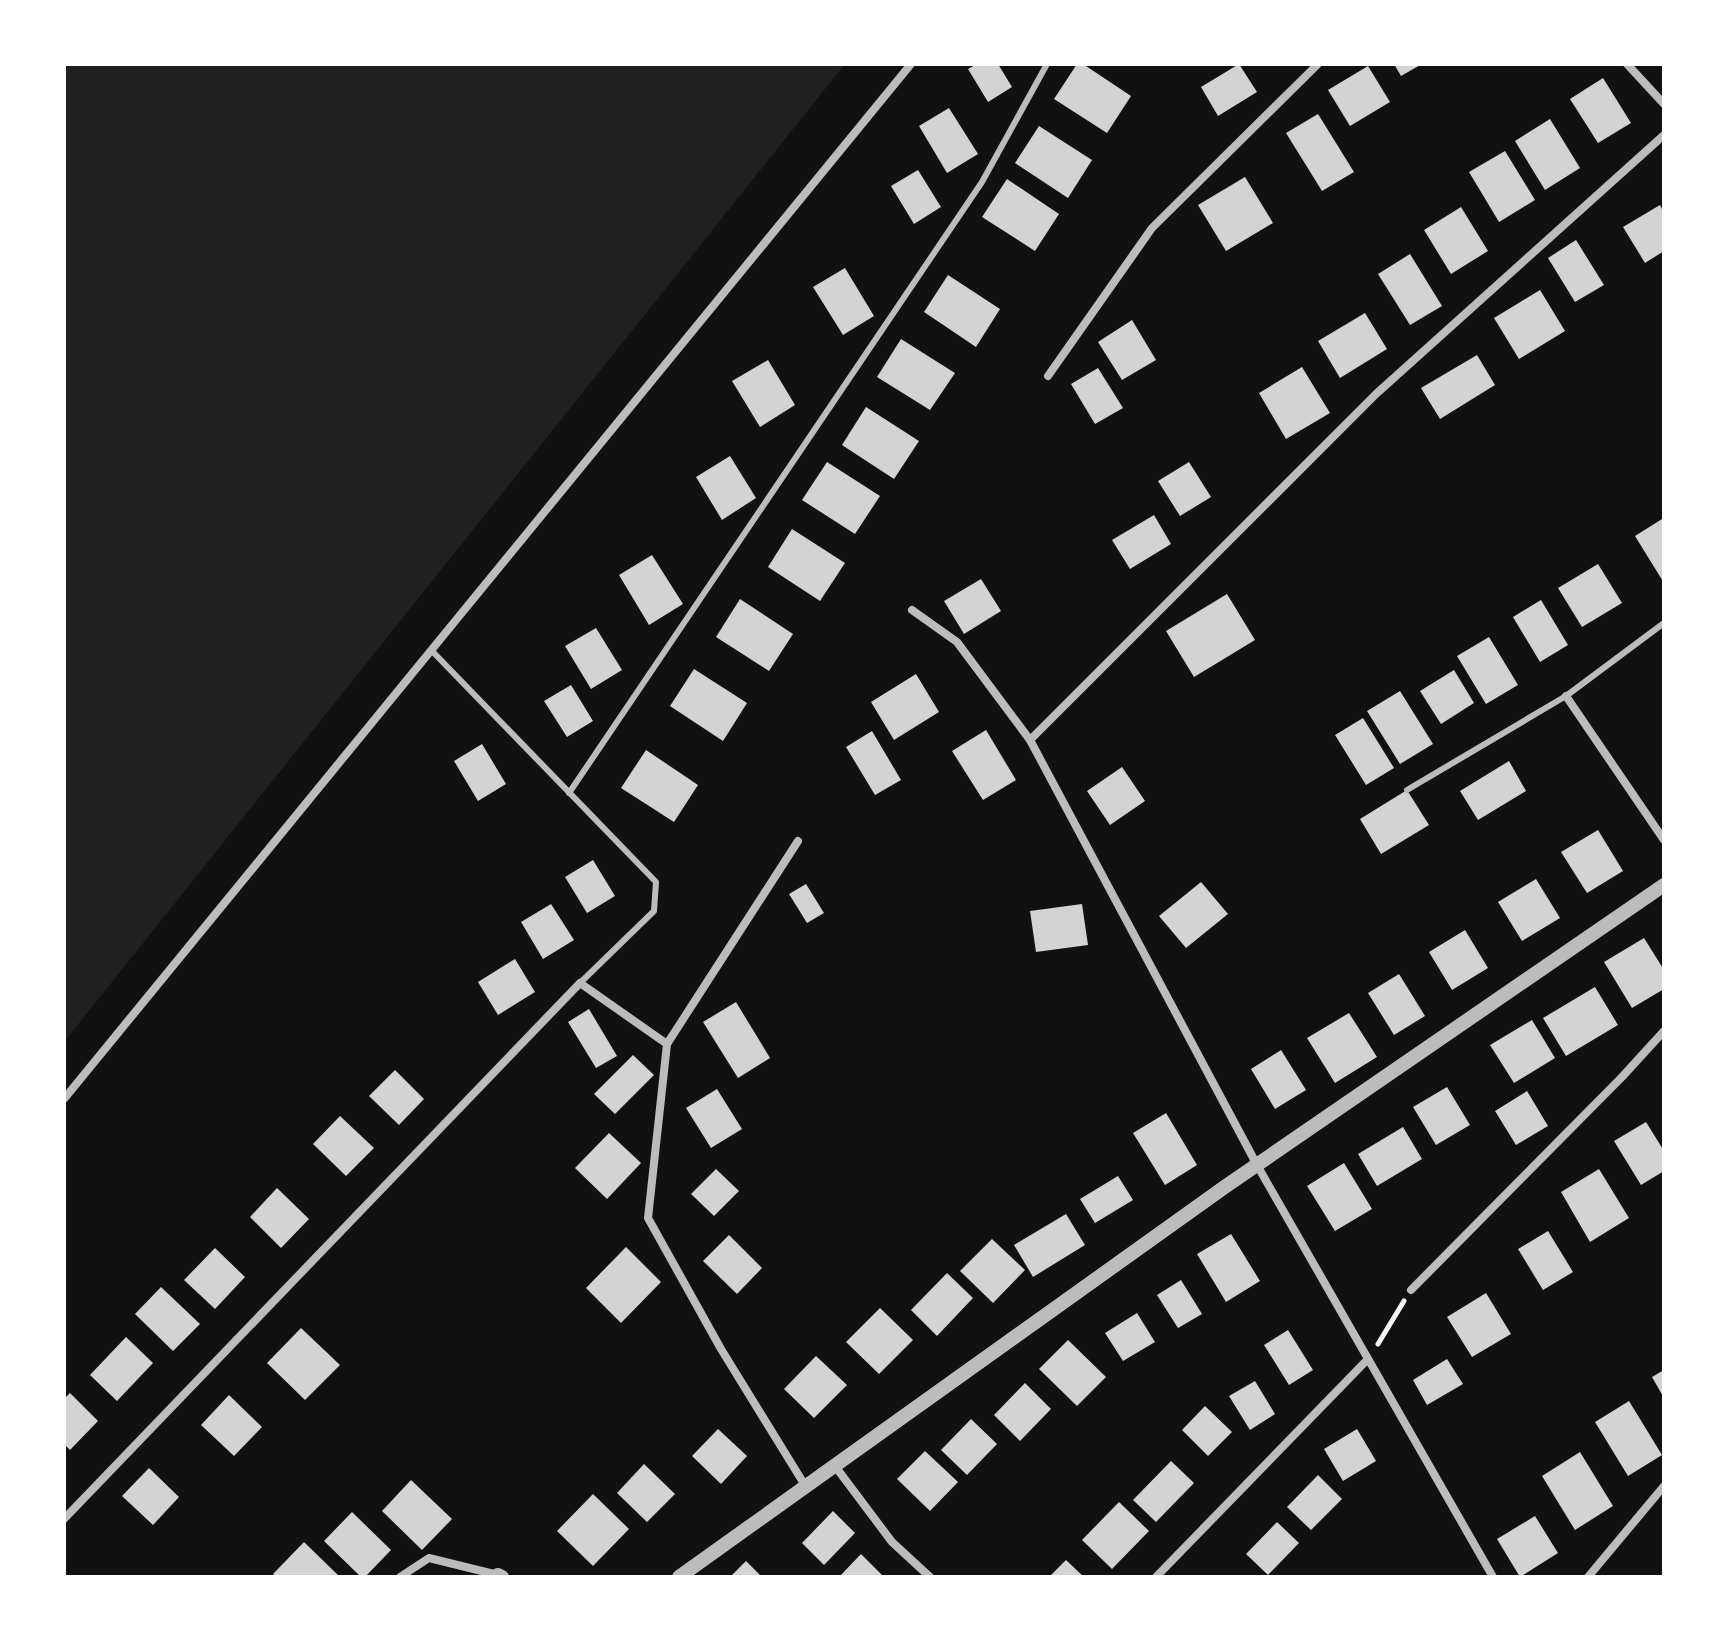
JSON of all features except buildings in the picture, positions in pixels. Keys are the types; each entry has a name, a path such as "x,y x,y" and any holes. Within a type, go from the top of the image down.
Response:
{"street":[{"path":"64,1099 911,64"},
{"path":"1048,376 1152,228 1318,64"},
{"path":"1627,64 1664,104"},
{"path":"1030,740 1376,394 1664,135"},
{"path":"912,610 957,642 1030,740 1257,1165 1493,1577"},
{"path":"1566,696 1664,840"},
{"path":"798,841 667,1044 648,1218 721,1349 806,1487"},
{"path":"679,1577 1257,1165 1664,885"},
{"path":"64,1519 580,983 667,1044"},
{"path":"1411,1290 1664,1031"},
{"path":"1156,1577 1368,1359"},
{"path":"835,1466 892,1542 930,1577"},
{"path":"1588,1577 1664,1486"},
{"path":"400,1577 429,1558 500,1576"}],"lane":[{"path":"569,793 982,182 1047,64"},
{"path":"1407,790 1566,696 1664,623"},
{"path":"432,651 656,882 654,911 580,983"}],"path":[{"path":"1368,1359 1411,1290"}],"shaded area":[{"path":"64,64 845,64 64,1042"}]}
